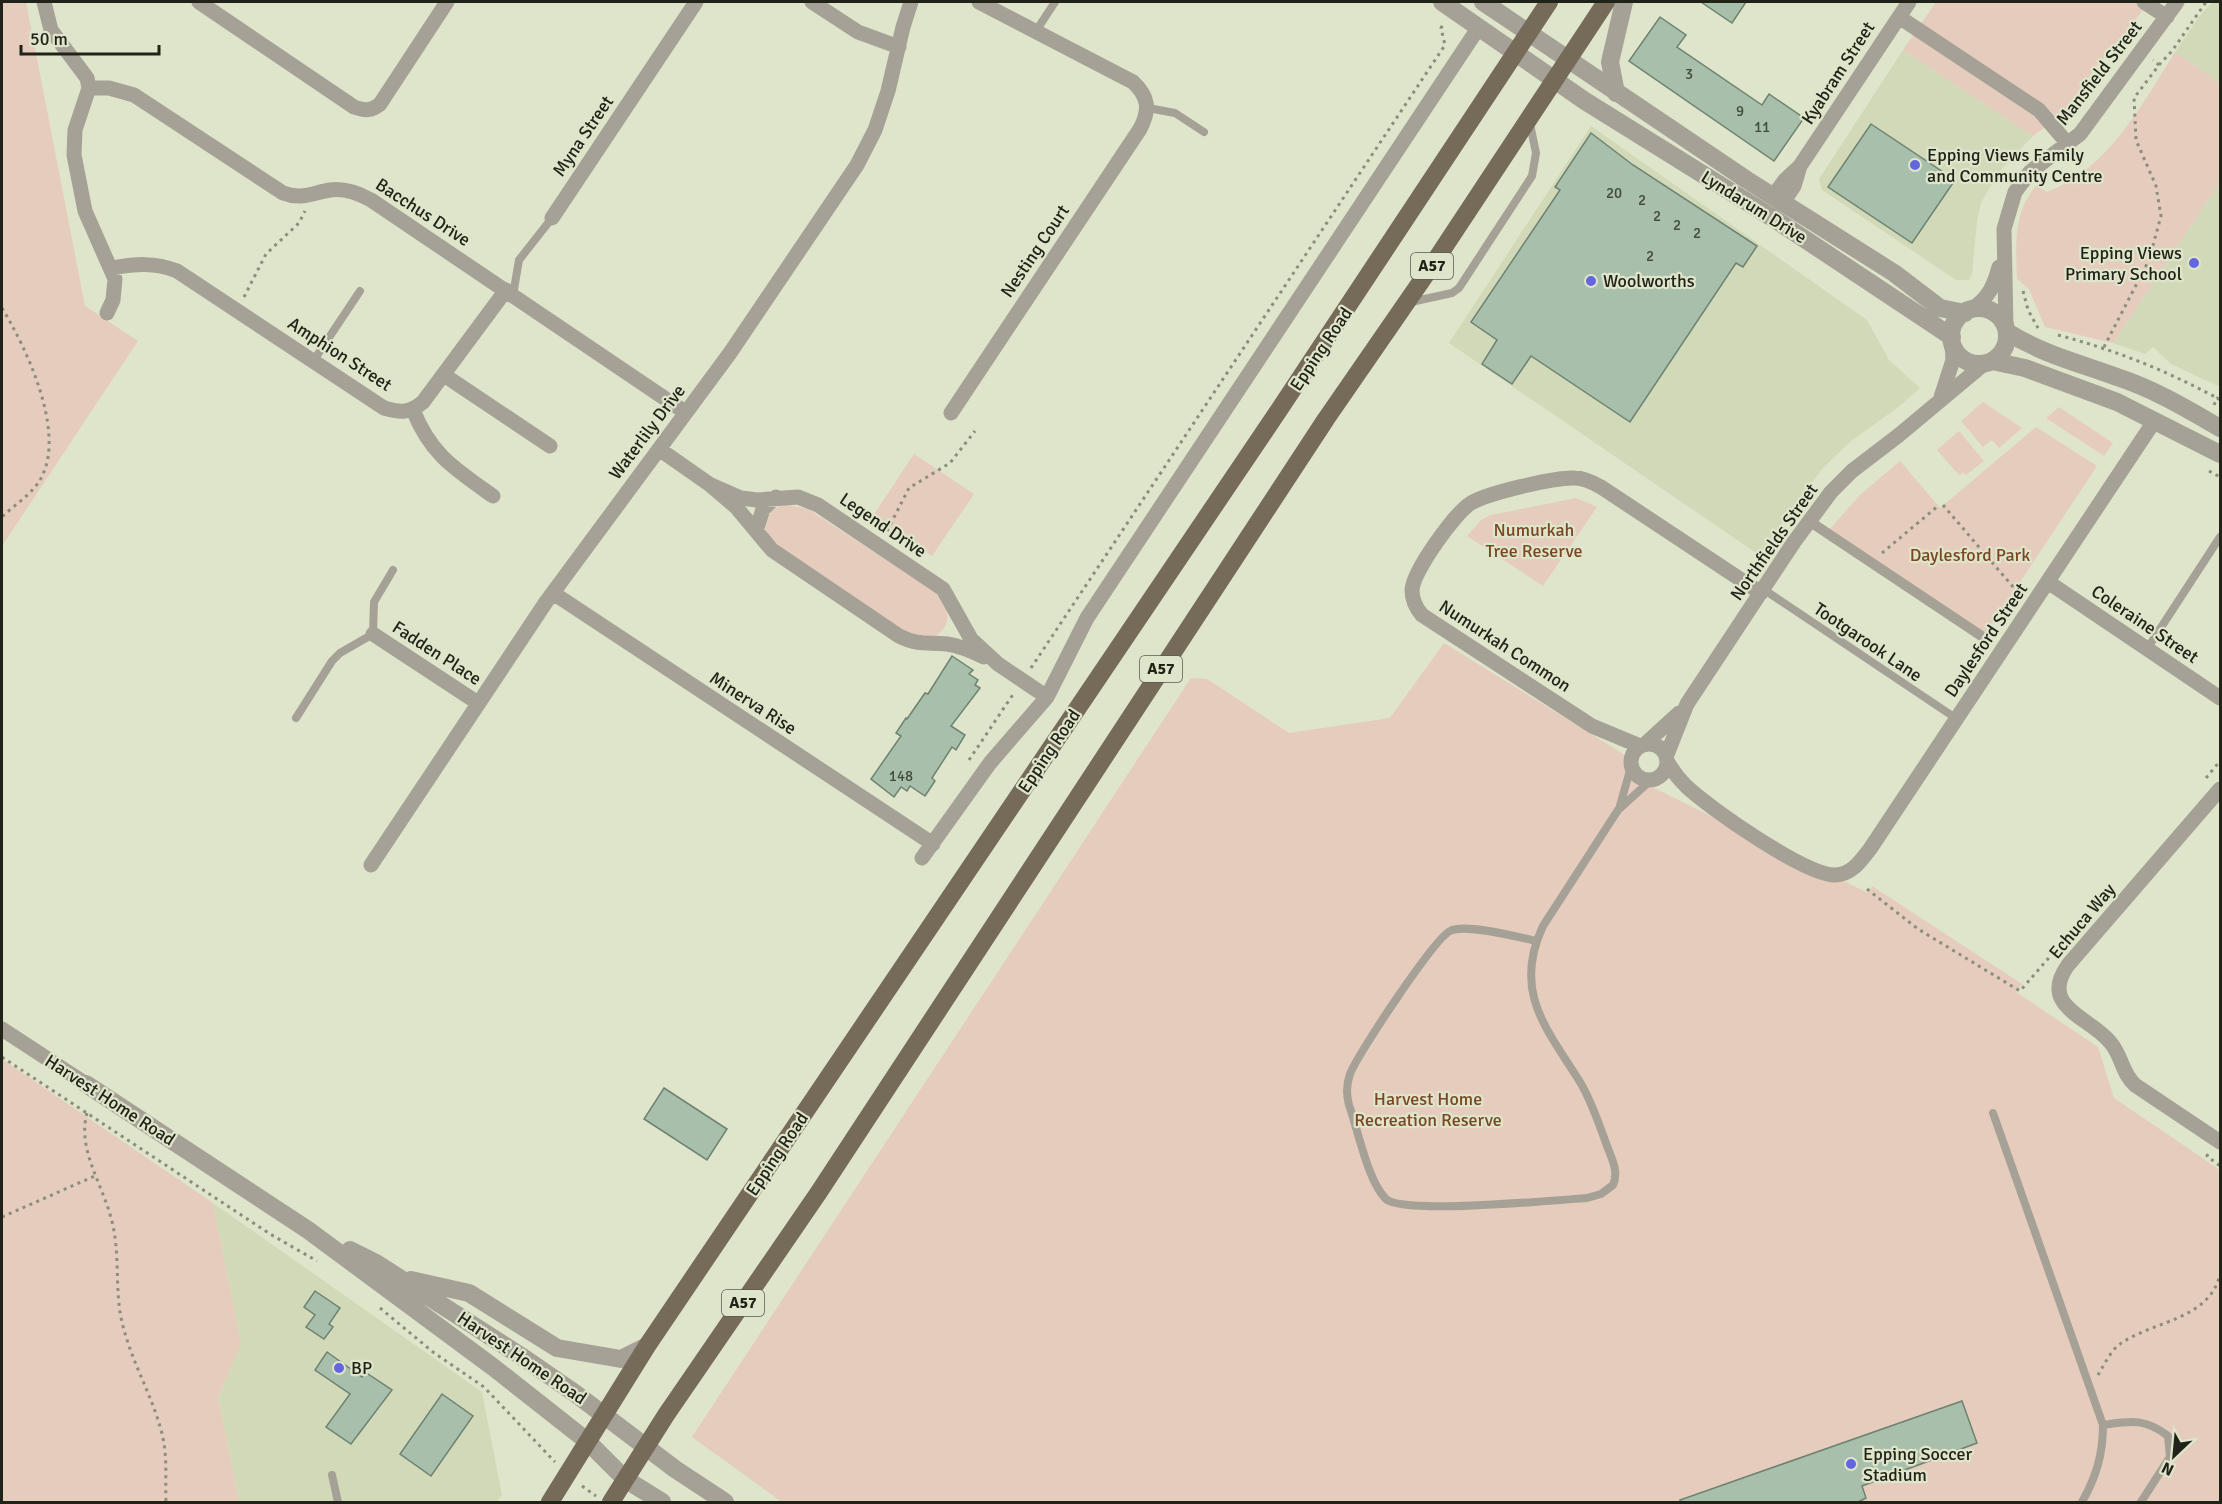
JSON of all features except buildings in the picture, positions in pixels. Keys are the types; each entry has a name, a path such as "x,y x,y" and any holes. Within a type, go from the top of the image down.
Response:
{"main road":[{"name":"Epping Road","path":"550,1503 647,1346 1295,387 1549,2"},
{"path":"1568,59 1606,2"},
{"name":"A57","path":"604,1500 625,1479 819,1192 1176,646 1568,59"}],"street":[{"path":"44,2 51,30 81,68 89,88 75,130 74,155 86,211 112,268 114,290 107,313"},
{"path":"199,2 354,107 364,111 372,110 380,104 447,2"},
{"name":"Myna Street","path":"552,218 696,2"},
{"path":"812,2 858,32 899,47"},
{"name":"Waterlily Drive","path":"371,865 552,593 730,353 857,165 875,130 888,91 911,2"},
{"path":"979,2 1133,82 1143,92 1148,108"},
{"path":"1616,93 1610,62 1624,2"},
{"name":"Kyabram Street","path":"1779,198 1785,180 1800,166 1909,2"},
{"path":"2144,2 2167,17"},
{"name":"Mansfield Street","path":"2006,330 2003,255 2005,216 2015,192 2030,172 2068,144 2093,119 2177,2"},
{"path":"1479,27 1487,4"},
{"name":"Lyndarum Drive","path":"1487,4 1747,180 1779,198 1894,273 1940,308 1969,311"},
{"name":"Lyndarum Drive","path":"1448,5 1554,81 1737,198 1768,215 1952,339"},
{"path":"1899,17 2039,110 2068,144"},
{"name":"Epping Road","path":"922,858 990,763 1047,697 1087,618 1479,27"},
{"name":"Bacchus Drive","path":"89,88 110,88 134,95 283,193 302,197 338,190 360,194 510,292 686,412"},
{"name":"Nesting Court","path":"951,413 1140,129 1148,108"},
{"path":"1768,215 1779,198"},
{"name":"Mansfield Street","path":"1969,311 1985,300 1994,285 2003,255"},
{"name":"Amphion Street","path":"112,268 138,263 159,264 177,271 384,408 399,412 413,410"},
{"path":"493,496 445,462 422,432 413,410 423,402 510,292"},
{"path":"1941,398 1953,360 1952,339 1955,323 1969,311 1993,312 2006,330 2035,349 2119,377 2166,398 2220,428"},
{"path":"1988,362 2004,349 2006,330"},
{"path":"1952,339 1964,359 2025,368 2156,420 2220,454"},
{"name":"Northfields Street","path":"1666,759 1687,704 1809,521 1852,471 1988,362"},
{"path":"444,375 550,446"},
{"name":"Daylesford Street","path":"1706,802 1803,865 1826,874 1840,875 1855,868 1870,849 2156,420"},
{"name":"Legend Drive","path":"659,449 709,484 736,507 772,550 899,636 915,644 945,644 966,648 998,664"},
{"name":"Numurkah Common","path":"1631,764 1592,726 1431,622 1417,609 1412,591 1416,577 1461,511 1481,498 1558,479 1583,479 1601,487 1762,591"},
{"name":"Legend Drive","path":"709,484 741,498 757,500 798,497 818,505 943,589 971,639 998,664 1047,697"},
{"path":"756,531 763,509 776,497"},
{"path":"1809,521 1986,639"},
{"name":"Coleraine Street","path":"2048,582 2220,698"},
{"name":"Minerva Rise","path":"552,593 933,844"},
{"path":"928,645 945,636 952,625 954,609"},
{"name":"Fadden Place","path":"373,634 478,703"},
{"name":"Northfields Street","path":"1643,745 1687,704"},
{"name":"Numurkah Common","path":"1592,726 1643,745"},
{"path":"1643,745 1660,748 1682,781 1706,802 1652,780 1638,777 1631,764 1635,750 1643,745"},
{"path":"1652,780 1664,772 1666,759"},
{"name":"Echuca Way","path":"2220,789 2068,965 2062,973 2059,989 2066,1007 2112,1044 2127,1077 2135,1085 2220,1142"},
{"name":"Harvest Home Road","path":"2,1029 308,1230 442,1327 587,1441 625,1479 662,1503"},
{"name":"Harvest Home Road","path":"308,1230 376,1263 521,1356 725,1503"},
{"path":"398,1277 469,1293 557,1348 621,1359 647,1346"}],"lane":[{"path":"1036,31 1055,2"},
{"path":"1148,108 1175,113 1204,132"},
{"path":"1407,303 1436,297 1459,288 1532,176 1536,153 1529,119"},
{"name":"Myna Street","path":"510,292 519,260 552,218"},
{"path":"314,360 360,291"},
{"path":"2147,649 2220,537"},
{"name":"Fadden Place","path":"373,634 374,602 393,570"},
{"name":"Tootgarook Lane","path":"1762,591 1957,719"},
{"path":"296,718 332,661 343,651 373,634"},
{"path":"1536,941 1460,929 1443,936 1433,945 1351,1071 1346,1093 1349,1105 1377,1186 1392,1203 1404,1207 1444,1206 1587,1198 1601,1194 1612,1185 1616,1170 1592,1104 1553,1044 1535,1008 1530,971 1536,941 1618,810 1631,764"},
{"path":"1618,810 1652,780"},
{"path":"1993,1113 2103,1425 2103,1451 2094,1480 2082,1503"},
{"path":"2103,1425 2132,1421 2153,1424 2168,1436 2170,1457 2141,1503"},
{"path":"332,1474 338,1503"}],"path":[{"path":"2104,347 2148,260 2161,216 2156,186 2136,140 2134,98 2172,51 2206,2"},
{"path":"966,766 1444,45 1441,28 1448,5"},
{"path":"2142,51 2159,65"},
{"path":"242,302 263,259 299,223 315,194"},
{"path":"2,308 16,331 33,371 48,436 48,457 43,476 28,494 2,517"},
{"path":"2049,333 2104,347 2148,363 2217,398"},
{"path":"878,544 897,515 909,488 950,464 975,431"},
{"path":"1872,562 1938,506"},
{"path":"1943,506 2017,592 2033,605"},
{"path":"2205,778 2220,761"},
{"path":"1867,889 1918,929 2020,991 2105,893"},
{"path":"2,1057 270,1234 321,1264"},
{"path":"87,1113 84,1135 115,1236 117,1293 121,1319 135,1366 161,1430 167,1464 166,1503"},
{"path":"2,1217 97,1175"},
{"path":"2090,1388 2117,1345 2143,1331 2184,1317 2218,1287 2220,1274"},
{"path":"373,1302 433,1352 484,1387 568,1475 604,1500"}],"shaded area":[{"path":"2213,2 2220,2 2220,83 2175,52 2202,13"},
{"name":"Epping Views Family and Community Centre","path":"1903,50 2033,136 1998,173 1981,203 1972,274 1969,280 1956,280 1822,190 1819,179"},
{"path":"1591,126 1867,320 1889,360 1920,388 1900,406 1851,441 1822,469 1759,555 1449,343"},
{"name":"Epping Views Primary School","path":"2220,182 2220,387 2171,364 2153,347 2145,354 2113,343"},
{"name":"BP","path":"213,1203 482,1392 502,1495 497,1502 239,1502 218,1397 241,1344"}],"green space":[{"path":"2,2 26,2 85,306 138,341 2,546"},
{"path":"1936,2 2148,2 2111,56 2102,59 2061,116 2033,136 1903,50"},
{"path":"2175,52 2220,83 2220,182 2113,343 2045,327 2029,289 2017,279 2018,230 2023,207 2036,186 2047,192 2069,181 2088,168 2106,151 2136,114"},
{"path":"1983,402 2022,428 1999,448 1992,440 1983,447 1961,421"},
{"path":"2059,407 2113,443 2104,456 2046,418"},
{"name":"Daylesford Park","path":"2036,427 2097,466 1985,635 1829,530 1860,495 1900,461 1940,508"},
{"path":"1959,431 1984,461 1966,475 1963,472 1959,475 1937,450"},
{"path":"914,454 974,494 932,556 873,516"},
{"name":"Numurkah Tree Reserve","path":"1576,498 1597,507 1543,586 1467,536 1481,520 1491,515"},
{"path":"783,504 808,509 934,591 947,610 943,629 930,639 908,634 780,549 769,537 765,528 770,512"},
{"name":"Harvest Home Recreation Reserve","path":"1444,643 1628,757 1629,772 1656,789 1868,893 1872,886 2022,984 2016,992 2098,1047 2114,1098 2220,1170 2220,1502 782,1502 692,1437 1191,678 1207,679 1289,733 1390,718"},
{"path":"2,1059 213,1203 241,1344 218,1397 239,1502 2,1502"}],"place":[{"name":"Epping Views Family and Community Centre","path":"1915,165"},
{"name":"Epping Views Primary School","path":"2194,263"},
{"name":"Woolworths","path":"1591,281"},
{"name":"BP","path":"339,1368"},
{"name":"Epping Soccer Stadium","path":"1851,1464"}]}
